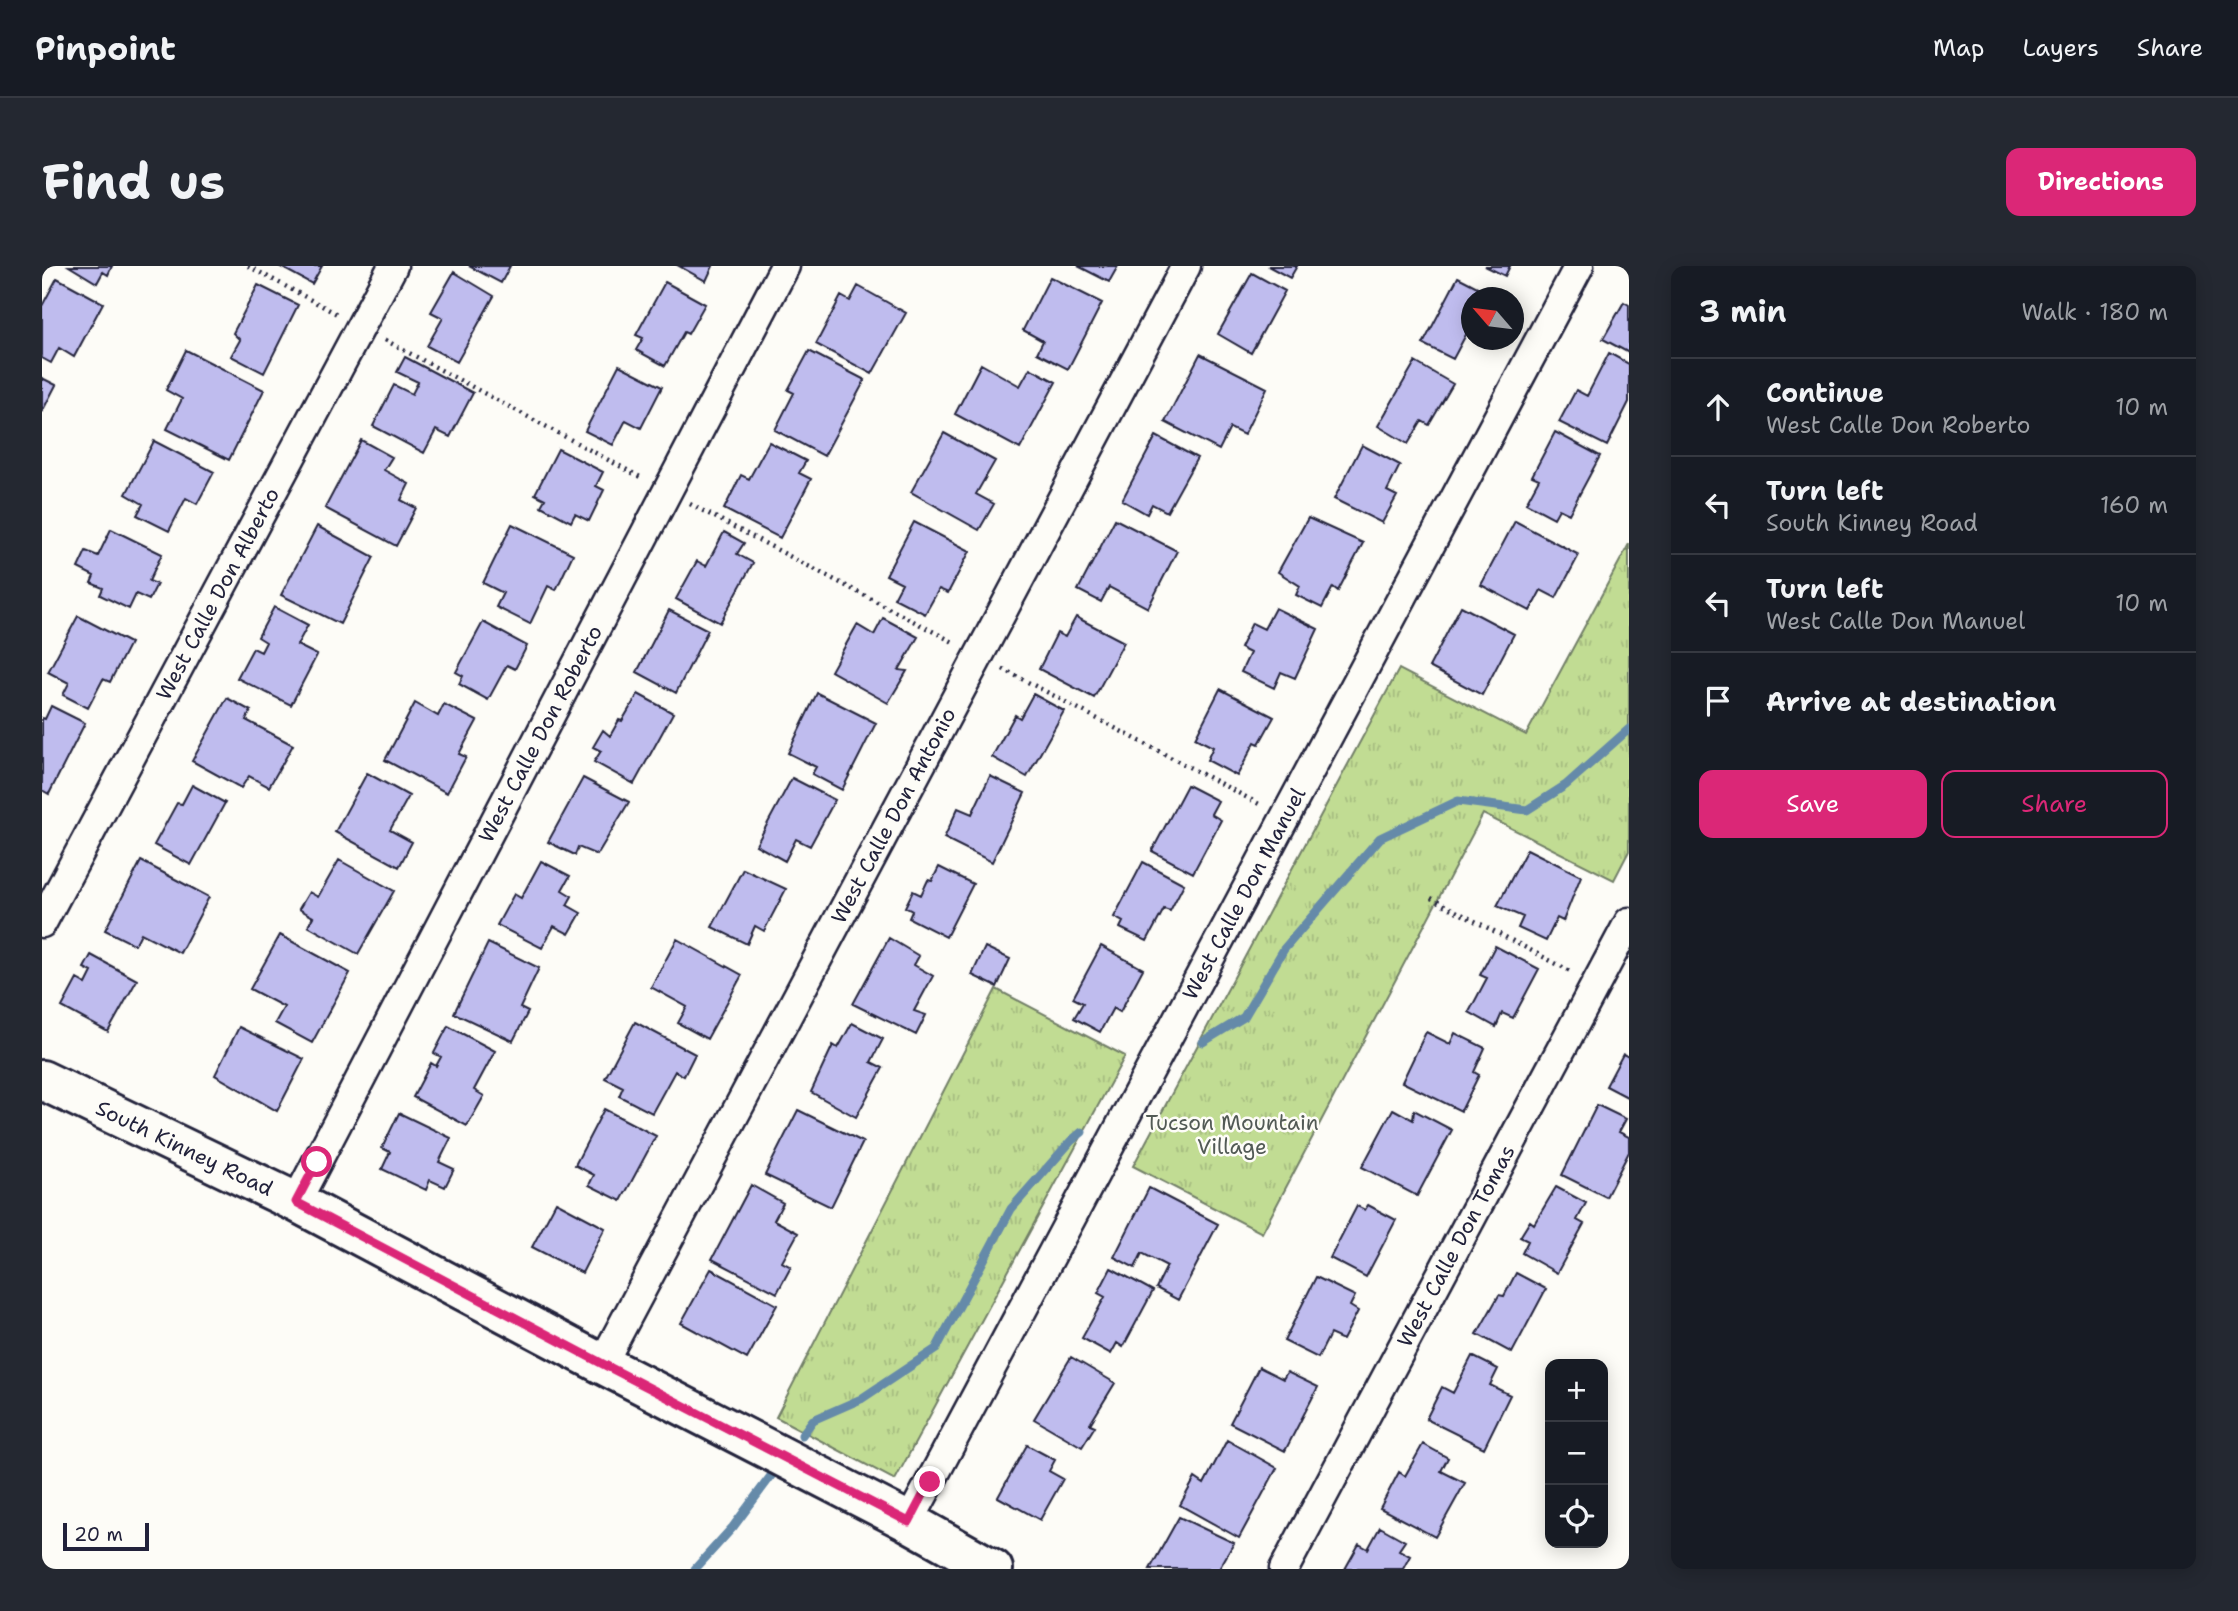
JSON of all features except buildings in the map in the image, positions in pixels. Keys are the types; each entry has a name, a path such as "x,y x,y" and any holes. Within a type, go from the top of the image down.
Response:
{"main road":[{"name":"South Kinney Road","path":"42,1080 296,1202 909,1522 993,1569"}],"street":[{"name":"West Calle Don Alberto","path":"42,923 393,266"},
{"name":"West Calle Don Roberto","path":"296,1202 785,266"},
{"name":"West Calle Don Antonio","path":"603,1364 1186,266"},
{"name":"West Calle Don Manuel","path":"909,1522 1579,266"},
{"name":"West Calle Don Tomas","path":"1284,1569 1629,922"}],"path":[{"path":"248,266 1262,806"},
{"path":"1431,898 1596,984"}],"green space":[{"name":"Tucson Mountain Village","path":"1629,544 1629,851 1614,880 1483,814 1262,1233 1133,1166 1399,669 1526,735"},
{"name":"Tucson Mountain Village","path":"996,989 1125,1056 895,1480 776,1417"}],"waterway":[{"path":"1203,1042 1244,1017 1284,949 1380,838 1458,801 1527,810 1566,785 1629,729"},
{"path":"802,1435 813,1420 861,1399 936,1349 1011,1209 1082,1132"},
{"path":"695,1569 733,1527 771,1476"}],"route":[{"path":"317,1162 296,1202 603,1364 909,1522 930,1482"}]}
